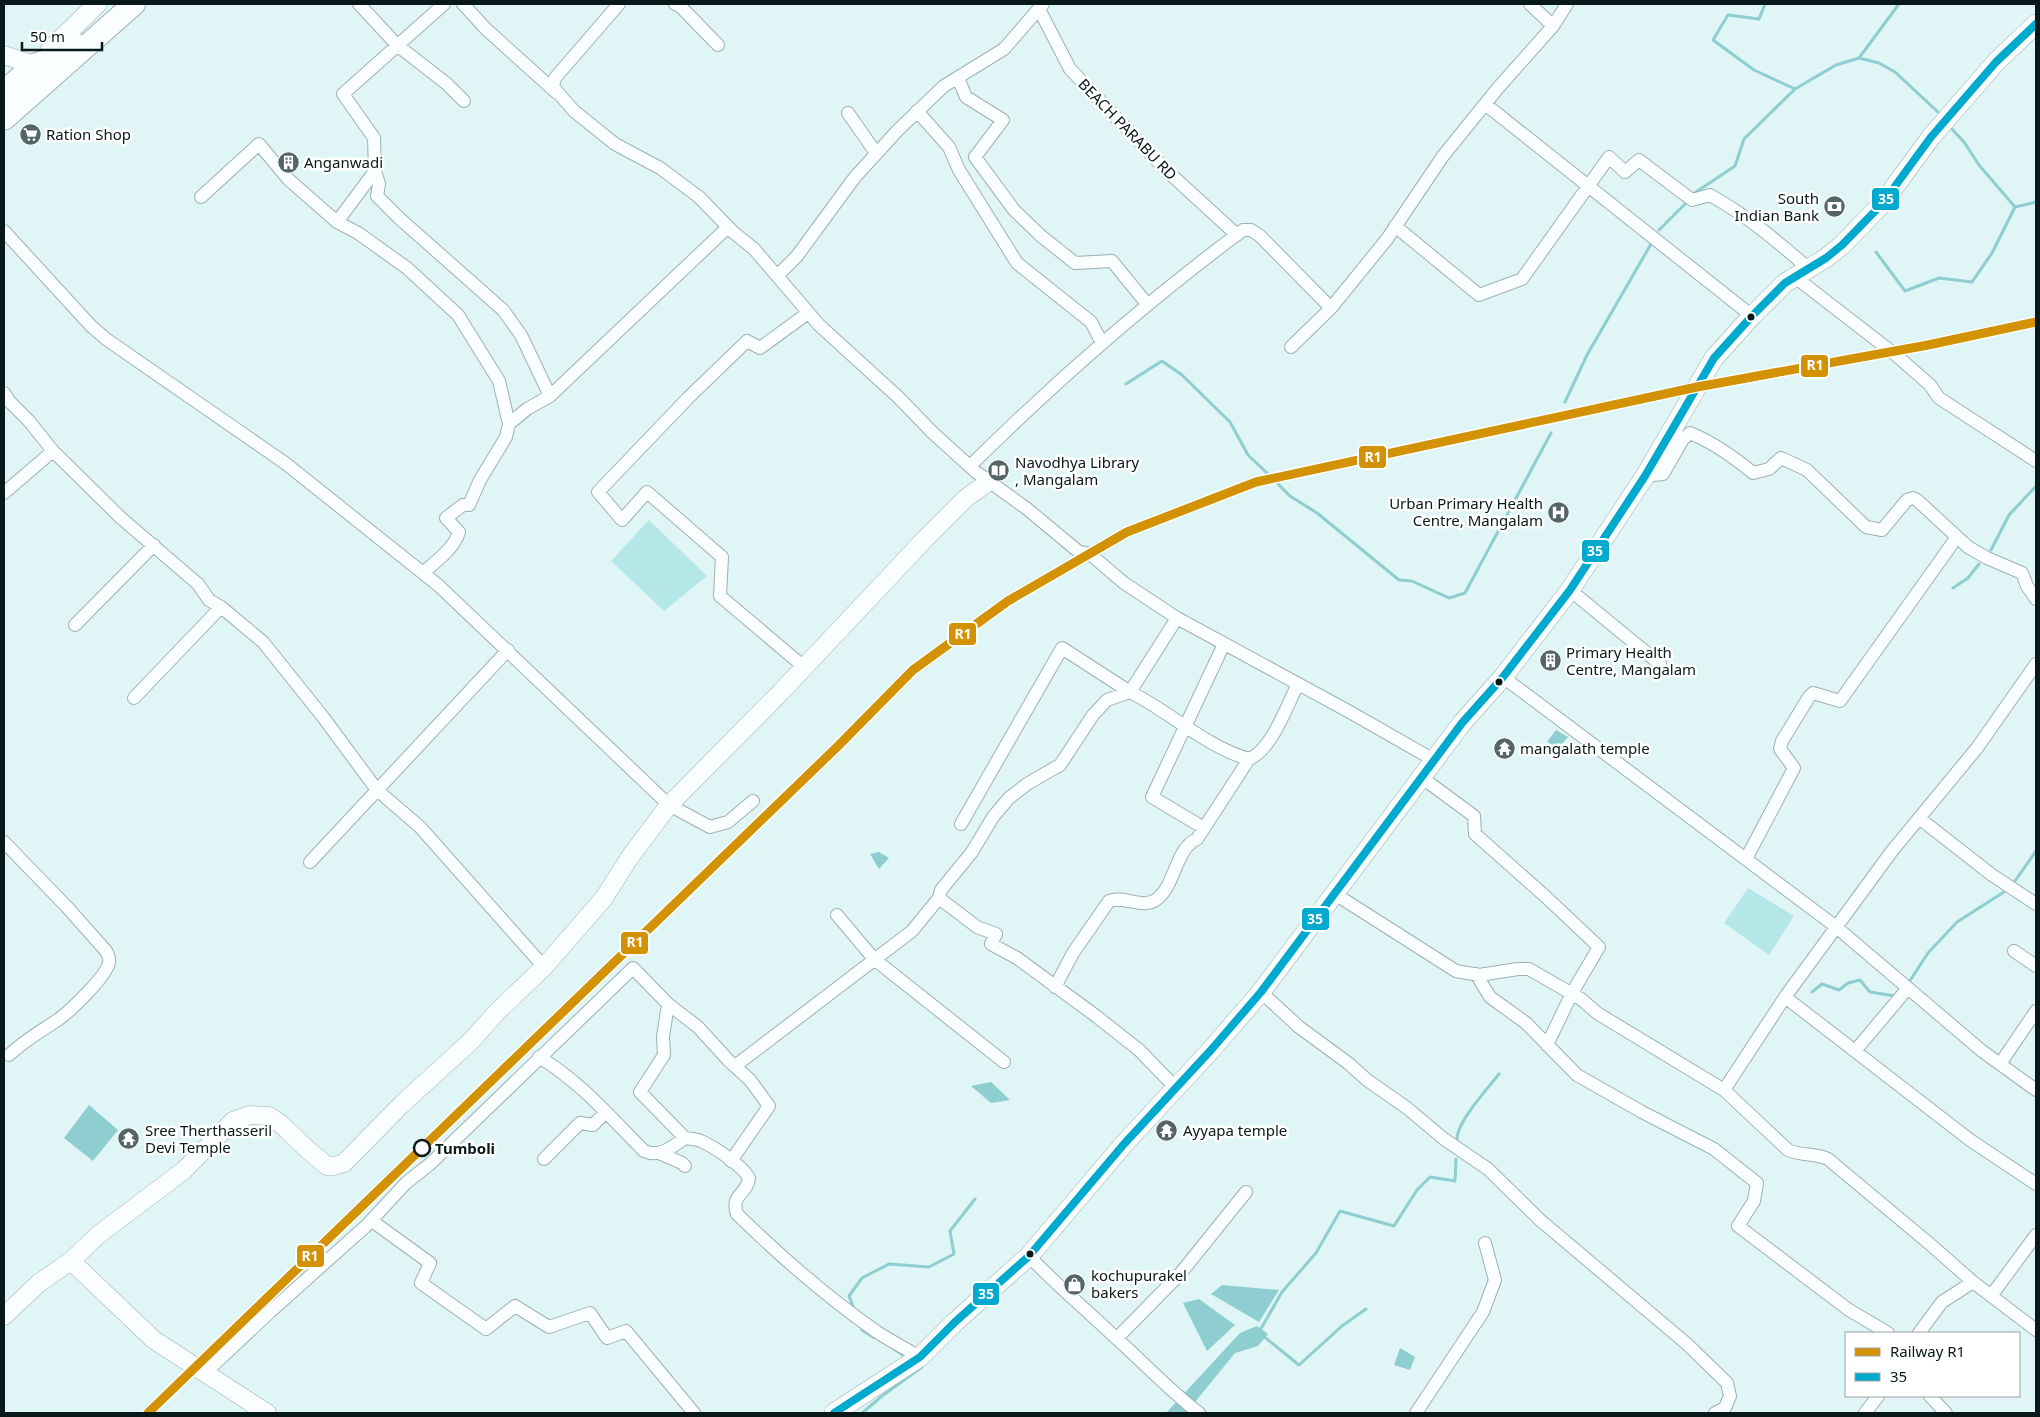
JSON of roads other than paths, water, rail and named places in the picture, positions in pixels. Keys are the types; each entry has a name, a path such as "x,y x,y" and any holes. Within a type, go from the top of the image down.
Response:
{"highway":[{"path":"4,119 55,58 115,4"},
{"path":"4,92 42,72 134,4"}],"main road":[{"path":"42,72 97,4"},
{"path":"834,1413 920,1357 955,1322 1029,1256 1124,1144 1177,1089 1261,992 1462,723 1503,677 1570,590 1645,476 1714,358 1785,283 1826,258 1842,245 1882,204 1930,137 1996,62 2036,24"}],"street":[{"path":"359,4 397,45 447,84 464,101"},
{"path":"444,4 343,94 374,138 374,171 378,184 377,196 503,310 521,335 550,396"},
{"path":"463,4 486,29 557,93 574,111 615,144 660,168 684,184 728,227 754,249 819,325 898,397 932,433 970,466 1079,552 1090,554 1124,583 1177,618 1434,760"},
{"path":"557,93 553,87 555,78 619,4"},
{"path":"675,4 680,6 718,45"},
{"path":"1530,4 1553,26"},
{"path":"1291,348 1331,308 1396,226 1443,156 1485,104 1553,26 1567,4"},
{"path":"777,276 797,256 836,202 876,153 917,111 936,92 998,54 1041,6"},
{"name":"BEACH PARABU RD","path":"1041,6 1070,69 1166,170 1237,235"},
{"path":"4,55 42,72"},
{"path":"958,78 966,96 1003,120 975,157 1014,210 1041,236 1075,263 1112,261 1147,304"},
{"path":"1485,104 1752,316"},
{"path":"917,111 949,147 959,170 1017,263 1091,322 1102,343"},
{"path":"848,113 876,153"},
{"path":"201,197 259,144 288,179 337,222 358,233 407,268 458,315 499,381 509,424 506,438 480,480 469,505 462,505 446,518 459,532 457,538 446,552 424,573"},
{"path":"1396,226 1479,295 1522,279 1609,157 1626,172 1639,160 1692,200 1710,195 1731,207 1779,242 1801,273 1930,386 1938,398 2036,461"},
{"path":"337,222 374,171"},
{"path":"509,424 527,409 550,396 728,227"},
{"path":"970,466 1028,409 1147,304 1243,230 1251,230 1260,236 1331,308"},
{"path":"4,231 90,326 285,463 438,584 669,805 710,827 728,822 753,801"},
{"path":"804,667 720,596 722,557 646,492 622,520 598,492 689,397 747,340 760,348 808,313"},
{"path":"4,393 53,451 121,518 198,584 209,600 221,607 263,642 377,790 420,827 544,967"},
{"path":"1645,476 1663,474 1683,439 1690,433 1701,437 1742,464 1753,474 1769,469 1781,458 1807,470 1866,527 1882,530 1907,500 1913,498 1979,554 2022,573 2027,586 2036,599"},
{"path":"4,493 53,451"},
{"path":"4,1316 39,1283 71,1261 98,1235 183,1171 233,1121 250,1115 269,1116 281,1124 327,1166 344,1163 401,1105 471,1041 497,1012 544,967 604,898 630,857 669,805 954,510 966,498 990,480"},
{"path":"1746,859 1794,768 1780,749 1782,741 1809,697 1814,693 1840,702 1957,536"},
{"path":"75,625 154,545"},
{"path":"1570,590 1660,664"},
{"path":"134,698 221,607"},
{"path":"735,1066 912,931 939,898 941,890 972,852 992,817 1009,798 1027,784 1060,765 1093,715 1108,700 1130,692 1177,618"},
{"path":"1204,828 1152,797 1224,644"},
{"path":"961,824 1062,648 1186,726 1238,756 1248,759"},
{"path":"310,862 508,650"},
{"path":"1724,1090 1785,996 1835,926 1919,818 1977,748 2036,664"},
{"path":"1503,677 1835,926 1982,1051 2036,1090"},
{"path":"1055,987 1069,959 1108,901 1115,898 1147,904 1157,900 1166,890 1189,843 1198,839 1248,759 1258,754 1272,736 1298,684"},
{"path":"1421,777 1474,816 1475,834 1546,897 1598,947 1547,1044"},
{"path":"1919,818 1992,875 2036,904"},
{"path":"4,842 67,907 110,958 103,974 74,1005 60,1018 32,1035 9,1055"},
{"path":"1335,894 1456,971 1489,975 1518,969 1529,969 1572,994 1598,1013 1724,1090 1788,1150 1797,1154 1822,1156 1828,1159 1973,1282 2036,1330"},
{"path":"939,898 977,927 996,934 991,944 1017,958 1139,1050 1177,1089"},
{"path":"837,915 874,959 1004,1062"},
{"path":"2014,951 2036,966"},
{"path":"206,1372 270,1311 372,1221 406,1183 430,1164 633,968 668,1004 698,1027 750,1080 769,1106 731,1161"},
{"path":"1476,974 1490,997 1526,1023 1577,1075 1642,1112 1714,1149 1757,1183 1754,1201 1738,1226 1849,1310 1886,1332"},
{"path":"1855,1051 1908,988"},
{"path":"1261,992 1299,1027 1348,1063 1367,1080 1407,1108 1444,1139 1488,1169 1540,1220 1687,1344 1727,1383 1730,1396 1725,1408 1715,1413"},
{"path":"1785,996 1970,1140 2036,1184"},
{"path":"668,1004 663,1037 664,1055 640,1092 685,1138 701,1141 747,1174 749,1182 736,1199 734,1206 737,1214 776,1253 878,1332 920,1357"},
{"path":"2000,1064 2036,1011"},
{"path":"539,1057 562,1071 581,1087 644,1151 652,1154 659,1153 677,1146 685,1138"},
{"path":"544,1159 580,1123 593,1124 606,1112"},
{"path":"659,1153 682,1162 685,1166"},
{"path":"1117,1338 1180,1274 1246,1192"},
{"path":"372,1221 430,1263 421,1283 486,1328 515,1306 549,1327 590,1313 607,1338 626,1332 694,1413"},
{"path":"1991,1296 2036,1235"},
{"path":"1416,1413 1483,1312 1495,1280 1485,1243"},
{"path":"1029,1256 1052,1280 1117,1338 1170,1391 1199,1413"},
{"path":"71,1261 154,1340 267,1413"},
{"path":"1920,1332 1942,1302 1973,1282"},
{"path":"1866,1413 1877,1397"},
{"path":"1931,1397 1946,1413"}],"waterway":[{"path":"1765,4 1759,19 1728,15 1713,40 1754,70 1795,89"},
{"path":"1859,58 1899,4"},
{"path":"1693,194 1735,166 1744,139 1795,89 1836,65 1859,58 1879,63 1895,72 1938,112"},
{"path":"1950,127 2015,207 2036,202"},
{"path":"1659,230 1685,204"},
{"path":"1876,252 1905,291 1939,278 1972,282 1992,253 2015,207"},
{"path":"1565,402 1587,355 1651,244"},
{"path":"1126,384 1162,361 1182,375 1230,422 1248,455 1267,473"},
{"path":"1278,484 1290,496 1317,513 1399,580 1412,581 1449,598 1465,593 1551,433"},
{"path":"1991,550 2009,515 2036,486"},
{"path":"1953,588 1968,578 1979,564"},
{"path":"2015,881 2036,851"},
{"path":"1909,982 1928,953 1957,922 2004,892"},
{"path":"1812,992 1822,984 1839,990 1848,983 1860,980 1870,992 1895,996"},
{"path":"1457,1139 1458,1132 1467,1115 1499,1074"},
{"path":"1259,1332 1282,1292 1316,1253 1340,1211 1394,1226 1417,1190 1430,1177 1455,1181 1456,1159"},
{"path":"854,1309 849,1296 862,1278 889,1264 929,1267 954,1254 950,1231 975,1199"},
{"path":"1262,1335 1299,1365 1342,1326 1366,1309"},
{"path":"861,1327 862,1330 873,1337"},
{"path":"894,1349 906,1357"},
{"path":"862,1413 922,1367"}],"rail line":[{"name":"R1","path":"148,1413 838,746 913,670 1008,601 1127,532 1256,482 1697,387 1928,345 2036,322"}],"place":[{"name":"Ration Shop","path":"30,134"},
{"name":"Anganwadi","path":"288,162"},
{"name":"South Indian Bank","path":"1835,207"},
{"name":"Navodhya Library , Mangalam","path":"999,471"},
{"name":"Urban Primary Health Centre, Mangalam","path":"1559,512"},
{"name":"Primary Health Centre, Mangalam","path":"1550,661"},
{"name":"mangalath temple","path":"1504,748"},
{"name":"Ayyapa temple","path":"1167,1130"},
{"name":"Sree Therthasseril Devi Temple","path":"129,1139"},
{"name":"Tumboli","path":"422,1148"},
{"name":"kochupurakel bakers","path":"1075,1284"}]}
